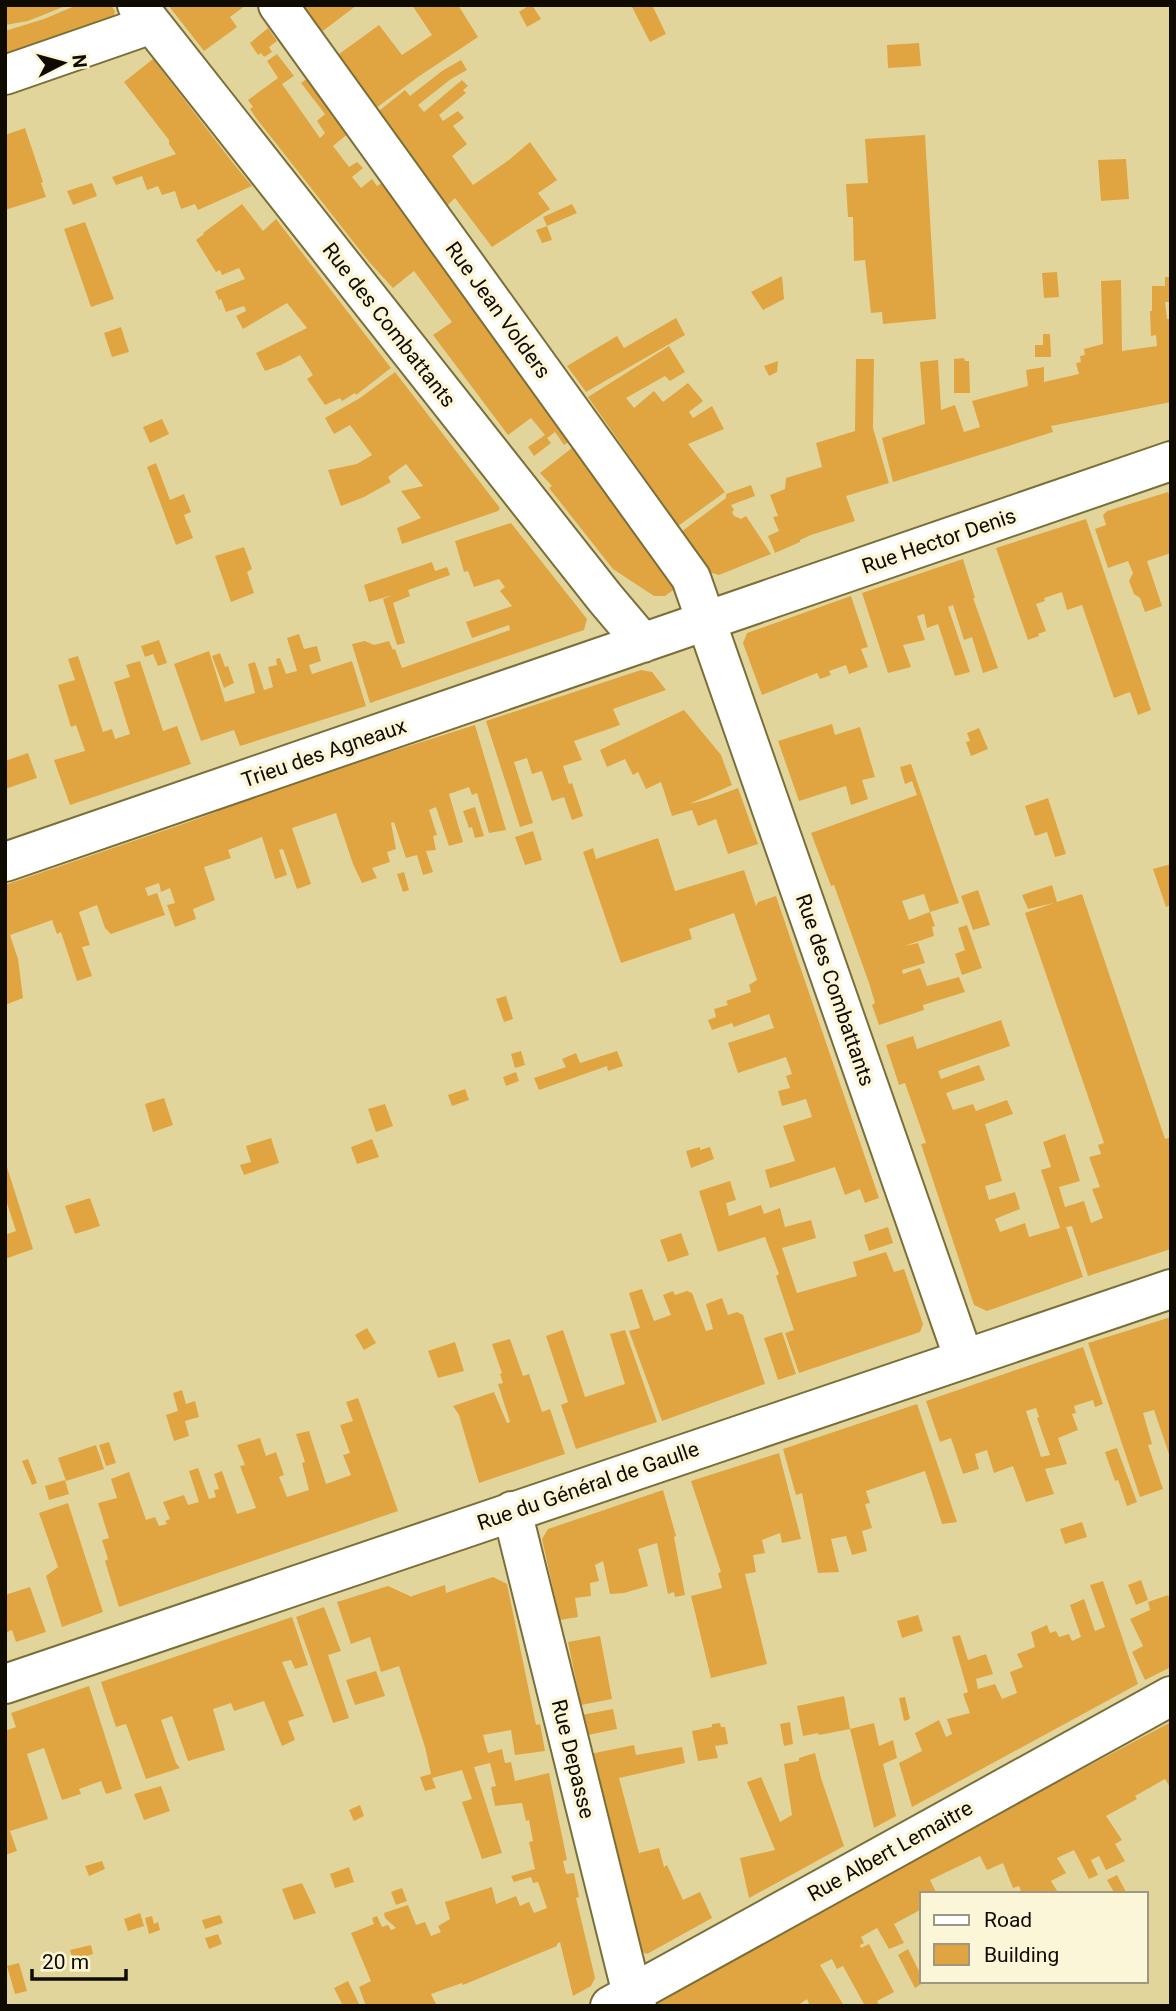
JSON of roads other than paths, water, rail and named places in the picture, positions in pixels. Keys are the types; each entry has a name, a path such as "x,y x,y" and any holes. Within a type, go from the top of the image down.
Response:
{"street":[{"name":"Rue Jean Volders","path":"278,5 691,578 707,621"},
{"name":"Rue des Combattants","path":"145,15 643,643"},
{"path":"5,75 145,15"},
{"name":"Rue Hector Denis","path":"643,643 1171,461"},
{"name":"Rue des Combattants","path":"707,621 964,1359"},
{"name":"Trieu des Agneaux","path":"5,862 643,643"},
{"name":"Rue du Général de Gaulle","path":"5,1684 1171,1289"},
{"name":"Rue Depasse","path":"512,1511 626,2002"},
{"name":"Rue Albert Lemaitre","path":"626,2002 1171,1696"}]}
